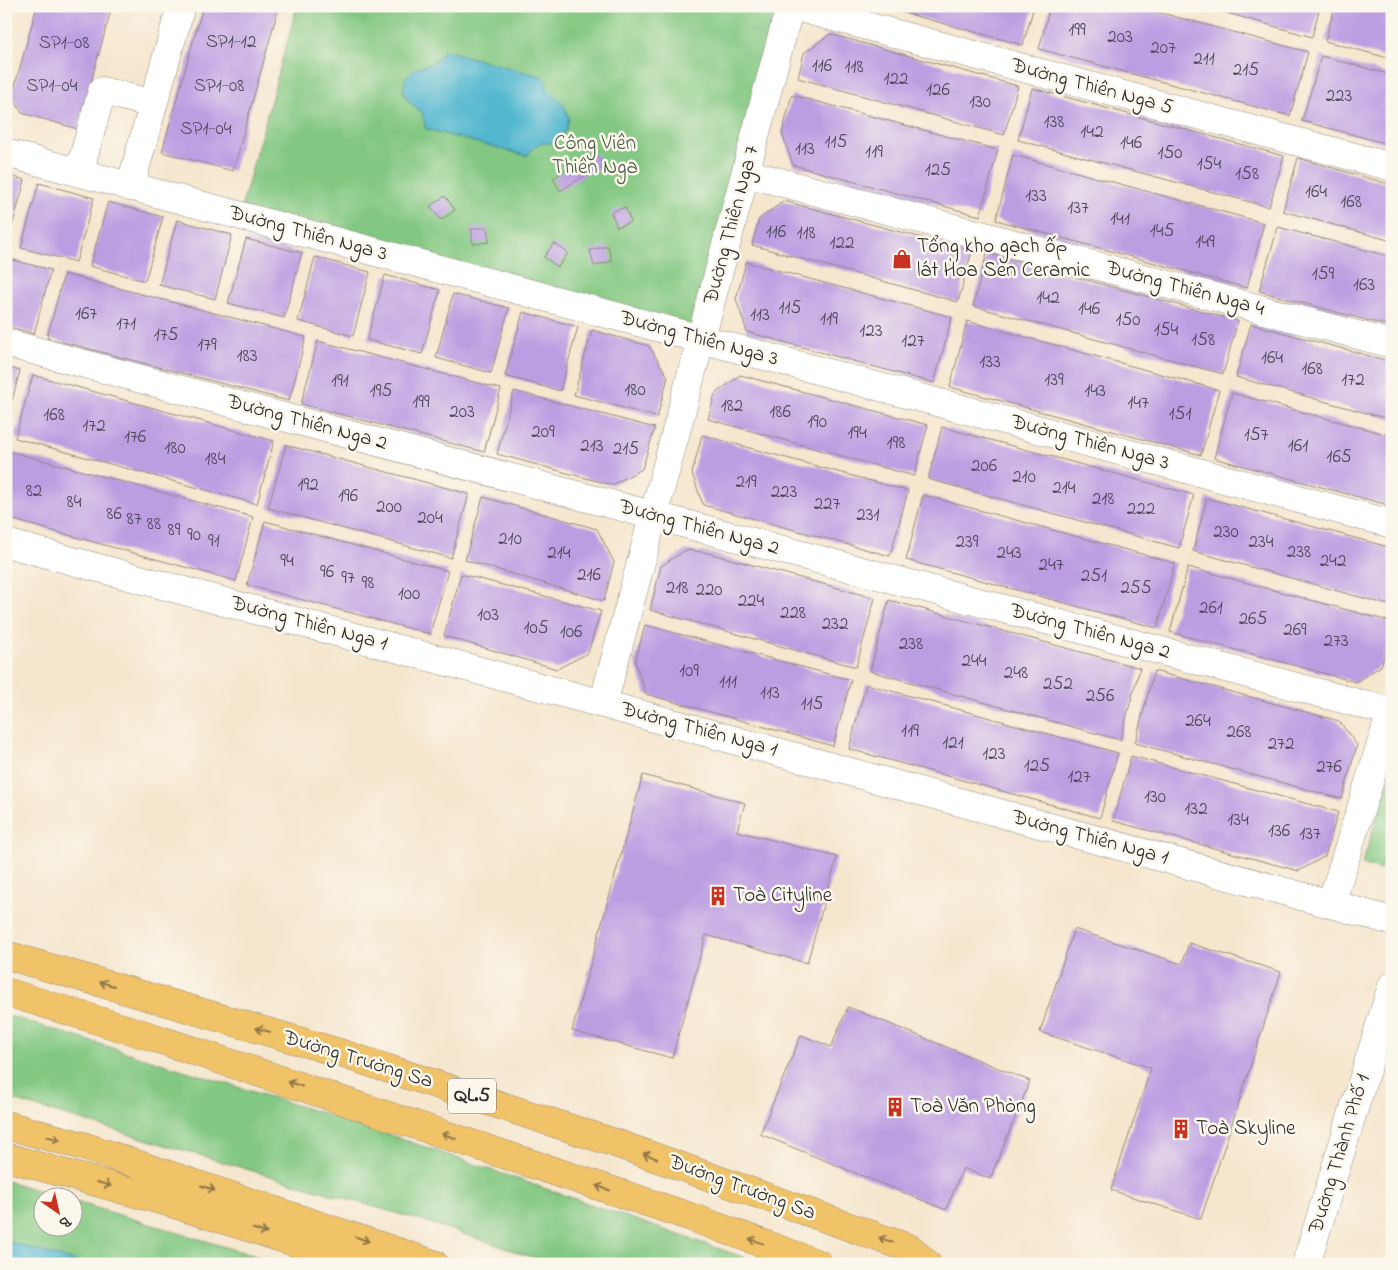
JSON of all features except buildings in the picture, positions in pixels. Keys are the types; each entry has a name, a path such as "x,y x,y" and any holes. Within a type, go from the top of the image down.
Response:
{"highway":[{"name":"Đường Trường Sa","path":"6,955 340,1053 618,1144 911,1249 927,1264"},
{"name":"Đường Trường Sa","path":"6,992 152,1037 303,1087 688,1216 819,1264"},
{"path":"6,1125 83,1146 434,1264"},
{"path":"6,1157 167,1202 364,1264"}],"street":[{"path":"130,187 181,6"},
{"name":"Đường Thiên Nga 5","path":"791,6 1392,167"},
{"name":"Đường Thiên Nga 7","path":"603,704 791,6"},
{"path":"79,173 102,91 153,104"},
{"name":"Đường Thiên Nga 3","path":"6,154 1392,524"},
{"name":"Đường Thiên Nga 4","path":"746,173 1392,344"},
{"name":"Đường Thiên Nga 2","path":"6,343 1391,711"},
{"name":"Đường Thiên Nga 1","path":"6,543 603,704 1392,921"},
{"path":"1331,904 1391,711"},
{"name":"Đường Thành Phố 1","path":"1306,1264 1392,986"}],"green space":[{"name":"Công Viên Thiên Nga","path":"297,6 790,6 701,339 239,216"},
{"path":"1392,772 1392,834 1380,870 1362,864"},
{"path":"6,1015 370,1128 763,1264 552,1264 446,1228 6,1098"},
{"path":"6,1181 32,1188 32,1238 82,1238 82,1204 282,1264 6,1264"}],"water":[{"path":"444,50 544,77 548,89 564,105 569,118 566,130 551,143 541,143 534,147 527,156 426,129 422,112 410,103 403,92 406,77 416,68 430,64 438,59"},
{"path":"6,1241 84,1264 6,1264"}],"place":[{"name":"Tổng kho gạch ốp lát Hoa Sen Ceramic","path":"902,259"},
{"name":"Toà Cityline","path":"718,896"},
{"name":"Toà Văn Phòng","path":"895,1107"},
{"name":"Toà Skyline","path":"1181,1129"}]}
